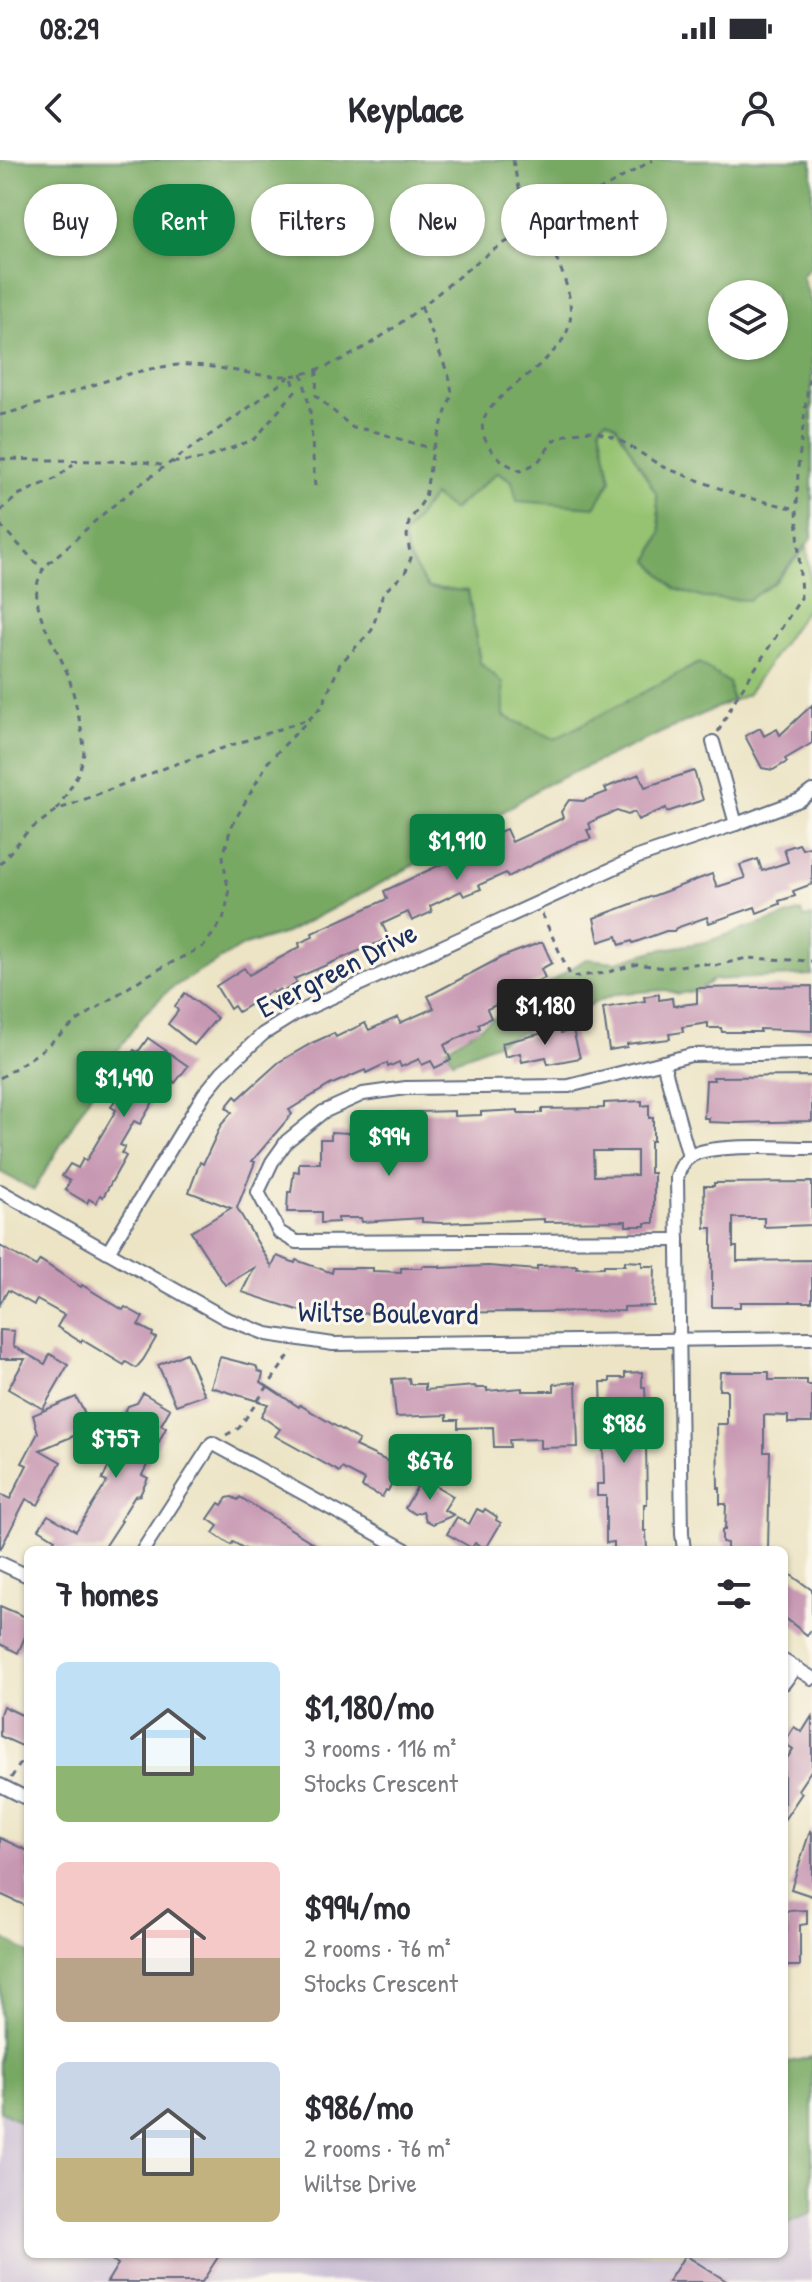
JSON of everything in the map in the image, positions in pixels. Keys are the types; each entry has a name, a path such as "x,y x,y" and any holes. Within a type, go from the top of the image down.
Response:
{"street":[{"path":"713,742 736,824"},
{"name":"Evergreen Drive","path":"108,1252 204,1094 255,1041 295,1014 638,857 800,800 812,791"},
{"path":"678,1240 296,1242 279,1232 258,1192 272,1162 287,1141 323,1112 363,1094 406,1088 569,1086 691,1055 812,1053"},
{"path":"663,1062 689,1157"},
{"path":"684,1546 677,1177 689,1157 710,1149 812,1148"},
{"name":"Wiltse Boulevard","path":"0,1191 225,1318 267,1334 299,1340 333,1344 812,1338"},
{"path":"146,1546 212,1443 399,1546"},
{"path":"0,1563 24,1574"},
{"path":"789,1664 812,1678"},
{"path":"2,1786 24,1797"}],"path":[{"path":"513,160 520,184"},
{"path":"611,184 653,160"},
{"path":"0,415 36,407 123,376 170,365 204,366 252,375 291,375 317,370 371,344 501,246"},
{"path":"554,256 565,284 570,311 569,327 557,348 493,407 483,421 484,438 493,453 507,466 521,471 538,462 554,440 570,433 593,431 618,439 663,467 727,491 797,509"},
{"path":"0,1078 38,1053 77,1021 146,976 204,946 223,920 229,895 223,857 231,827 268,762 322,706 340,664 372,630 383,593 405,573 411,558 407,536 409,522 425,498 433,449 452,394 450,379 421,306"},
{"path":"713,742 736,698 801,598 798,468 812,353"},
{"path":"317,370 316,396 353,428 433,449"},
{"path":"302,373 310,410 315,487"},
{"path":"57,810 81,766 84,750 69,678 38,605 37,587 43,570 111,505 247,411 291,375"},
{"path":"0,459 167,464 203,459 255,439 296,390 291,375"},
{"path":"0,511 20,494 57,478 75,462"},
{"path":"0,525 43,570"},
{"path":"0,864 27,832 57,810 170,766 310,719"},
{"path":"537,903 571,977 605,973 637,964 664,968 701,963 714,966 747,958 812,961"},
{"path":"212,1443 239,1428 299,1340"},
{"path":"2,1786 24,1757"}],"shaded area":[{"path":"0,2110 24,2124 24,2258 788,2258 788,2222 812,2213 812,2282 0,2282"}],"green space":[{"path":"0,160 812,160 812,265 802,276 812,305 812,538 774,583 748,600 703,598 675,589 649,561 661,532 656,493 616,425 606,419 600,427 611,480 595,507 517,501 512,481 498,472 452,510 433,496 403,537 408,557 428,588 468,591 480,663 503,683 504,716 555,739 699,663 729,683 732,701 543,786 461,839 381,883 286,933 245,945 170,989 143,1015 111,1060 34,1190 0,1172"},
{"path":"606,419 616,425 656,493 661,532 649,561 774,583 807,546 812,601 747,695 732,701 728,683 699,663 555,740 504,716 503,683 480,663 468,591 428,588 408,557 403,537 433,496 453,510 498,472 512,481 611,480 600,427"},
{"path":"801,911 804,918 812,916 812,975 713,980 699,990 678,994 665,990 616,994 453,1061 447,1048 586,959 617,962 657,950 705,942"},
{"path":"0,1936 24,1951 24,2124 0,2110"},
{"path":"812,2057 812,2213 788,2222 788,2062"}],"building":[{"path":"812,705 812,743 773,770 762,768 745,736 760,728 764,736 777,729 780,735"},
{"path":"694,771 703,800 667,812 666,808 638,820 634,812 628,815 617,811 599,818 589,823 591,829 587,830 591,839 573,844 508,877 506,873 479,885 481,889 464,896 461,891 430,906 432,912 412,921 408,912 382,924 389,938 294,979 297,983 282,992 280,989 272,991 238,1012 234,1006 230,1009 216,986 244,968 249,975 300,947 299,943 313,937 312,933 387,899 384,891 472,850 489,840 487,837 506,829 512,842 563,818 561,812 569,800 583,801 639,774 645,787"},
{"path":"799,844 802,849 812,849 812,884 793,891 795,896 779,901 780,904 757,913 755,907 709,923 707,917 633,943 620,945 617,936 599,942 594,918 712,874 717,887 745,878 740,865 758,859 762,871 788,862 784,849"},
{"path":"543,943 552,963 541,969 545,978 511,993 508,1000 487,1009 491,1018 478,1024 480,1028 444,1045 451,1060 435,1068 431,1061 422,1065 419,1059 401,1067 399,1062 388,1067 387,1063 330,1085 289,1110 292,1114 252,1161 255,1162 237,1208 272,1267 277,1256 332,1273 333,1268 401,1272 401,1268 422,1266 488,1266 537,1270 537,1266 604,1267 625,1265 625,1261 642,1262 642,1266 655,1266 654,1306 624,1307 624,1311 310,1314 242,1292 254,1268 225,1285 191,1232 231,1208 189,1192 200,1162 203,1164 221,1125 232,1112 226,1107 235,1096 238,1099 279,1062 312,1043 334,1033 336,1037 365,1023 369,1030 398,1017 400,1023 434,1008 428,996 502,957"},
{"path":"812,986 812,1031 760,1029 760,1032 722,1032 721,1028 708,1028 708,1023 682,1027 683,1032 669,1034 670,1039 627,1044 627,1047 609,1050 603,1008 645,1001 644,997 659,994 659,1000 672,998 673,1006 697,1003 697,988"},
{"path":"185,993 217,1018 194,1045 168,1024 178,1011 175,1006"},
{"path":"560,1029 561,1033 573,1030 580,1058 548,1064 546,1057 522,1062 520,1053 505,1057 502,1043"},
{"path":"148,1038 188,1066 175,1083 171,1079 162,1092 160,1090 140,1124 134,1121 120,1145 125,1147 121,1153 126,1156 103,1197 100,1195 96,1203 89,1199 87,1203 65,1190 70,1181 62,1176 70,1164 78,1168 83,1159 86,1161 116,1110 111,1107 119,1093 115,1091 129,1066 124,1063 134,1050 138,1052"},
{"path":"812,1076 812,1121 735,1123 709,1122 709,1118 704,1118 706,1080 714,1080 713,1077"},
{"path":"642,1101 642,1106 649,1105 649,1118 653,1118 650,1173 654,1173 654,1223 626,1226 626,1221 544,1222 544,1219 441,1223 422,1222 422,1218 362,1222 361,1218 338,1218 338,1222 321,1223 321,1212 287,1212 294,1171 299,1172 299,1163 320,1163 320,1139 331,1139 331,1132 349,1133 349,1126 356,1126 356,1123 374,1123 374,1117 385,1117 385,1113 454,1111 454,1116 518,1110 518,1113 542,1113 542,1109 604,1108 604,1103","holes":["593,1151 637,1151 637,1175 594,1176"]},
{"path":"812,1182 812,1225 764,1227 764,1218 733,1218 733,1247 737,1247 737,1261 812,1260 812,1302 740,1302 740,1307 712,1307 712,1228 705,1228 704,1186 714,1186 714,1183"},
{"path":"0,1246 36,1266 40,1260 81,1287 123,1310 125,1307 143,1317 138,1325 156,1338 143,1360 136,1368 126,1362 124,1365 81,1342 57,1327 64,1315 37,1300 34,1305 8,1290 0,1304"},
{"path":"0,1330 14,1331 13,1346 45,1364 50,1354 68,1365 43,1409 8,1389 25,1359 0,1359"},
{"path":"186,1353 205,1395 176,1405 158,1365"},
{"path":"220,1357 256,1366 263,1373 261,1382 359,1440 355,1446 398,1466 400,1468 388,1491 382,1497 362,1487 365,1480 342,1468 340,1472 275,1436 280,1429 261,1416 268,1404 211,1387"},
{"path":"642,1372 642,1387 645,1387 646,1411 631,1411 631,1438 632,1444 646,1444 644,1531 647,1546 614,1546 614,1542 606,1543 606,1496 597,1496 597,1484 604,1484 603,1447 607,1447 607,1438 611,1438 610,1412 602,1412 601,1382 610,1382 610,1378 625,1378 625,1373"},
{"path":"720,1372 769,1372 769,1380 807,1380 807,1385 812,1385 812,1423 788,1423 788,1416 764,1415 764,1452 770,1452 768,1546 727,1546 722,1542 726,1504 720,1504 718,1488 717,1424 727,1424 727,1390 719,1390"},
{"path":"409,1378 410,1384 425,1384 425,1390 475,1386 487,1388 487,1391 522,1388 522,1391 554,1391 554,1384 576,1382 578,1447 540,1448 540,1439 509,1440 510,1447 494,1447 493,1427 458,1428 458,1420 447,1420 447,1415 396,1417 392,1379"},
{"path":"143,1393 170,1409 161,1425 166,1428 142,1475 148,1478 140,1495 135,1496 106,1546 54,1546 51,1544 55,1539 39,1529 48,1515 76,1531 107,1482 102,1480 128,1427 119,1422 128,1406 137,1403"},
{"path":"76,1397 90,1423 88,1430 40,1450 61,1462 38,1505 26,1499 0,1550 0,1494 10,1499 27,1465 22,1463 38,1433 33,1415"},
{"path":"422,1478 453,1496 444,1510 454,1515 433,1524 426,1520 423,1511 415,1514 405,1508"},
{"path":"240,1497 318,1546 240,1546 233,1542 231,1545 213,1533 218,1526 208,1519 219,1503 222,1505 227,1498 238,1500"},
{"path":"477,1509 483,1512 485,1509 501,1523 486,1546 475,1543 468,1546 447,1534 457,1517 469,1524"},
{"path":"788,1573 812,1590 812,1629 807,1635 788,1620"},
{"path":"0,1606 24,1616 24,1639 18,1653 0,1644"},
{"path":"3,1706 24,1716 22,1746 0,1736"},
{"path":"812,1716 812,1769 798,1790 802,1793 788,1814 788,1757 793,1749 788,1746 788,1737 794,1727 802,1732"},
{"path":"812,1832 812,1896 791,1889"},
{"path":"0,1838 24,1849 24,1905 0,1894"},
{"path":"807,1910 807,1924 800,1925 800,1966 788,1966 788,1911"},
{"path":"108,2258 217,2258 202,2282 107,2282 118,2264"},
{"path":"683,2258 690,2258 728,2282 668,2282"}]}
